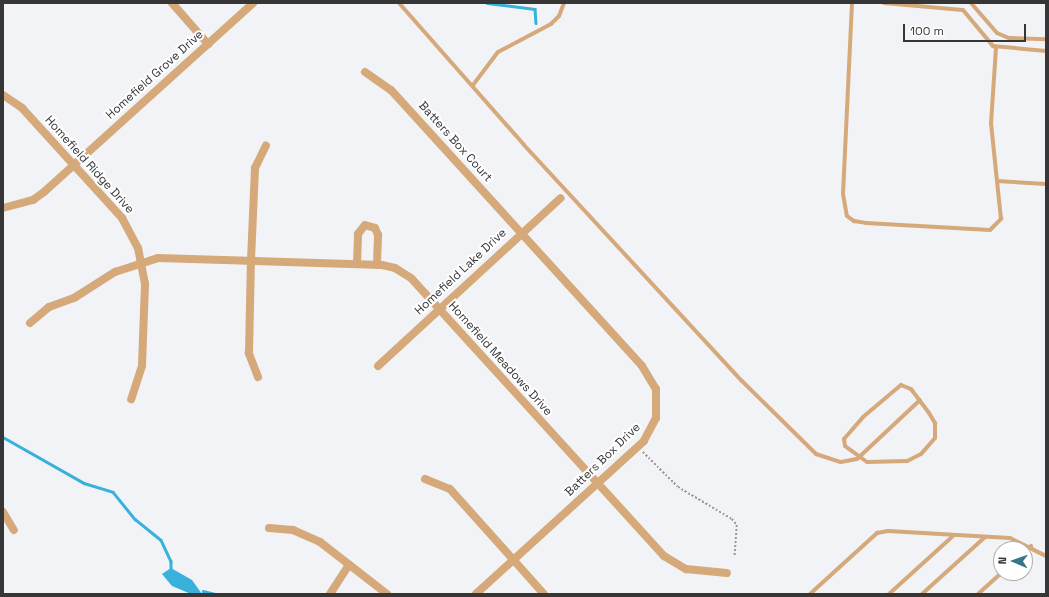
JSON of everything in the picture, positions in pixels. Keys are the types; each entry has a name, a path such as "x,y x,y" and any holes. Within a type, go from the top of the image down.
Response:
{"street":[{"path":"172,3 208,44"},
{"name":"Homefield Grove Drive","path":"3,208 33,200 74,165 253,3"},
{"name":"Batters Box Court","path":"365,72 391,90 521,233"},
{"name":"Homefield Ridge Drive","path":"3,95 22,108 122,218 142,262 145,284 142,366 131,399"},
{"path":"258,377 249,353 250,260 255,168 266,144"},
{"name":"Homefield Lake Drive","path":"378,366 521,233 562,198"},
{"path":"357,264 358,234 365,225 375,228 378,235 377,265"},
{"name":"Batters Box Drive","path":"476,594 637,446 650,432 656,418 658,404 650,378 521,233"},
{"name":"Homefield Meadows Drive","path":"30,323 49,307 74,298 115,272 158,258 357,264 395,268 411,278 651,544 673,563 686,569 727,574"},
{"path":"425,479 450,489 544,594"},
{"path":"3,512 14,530"},
{"path":"269,528 293,530 307,535 350,565 387,594"},
{"path":"330,594 350,565"}],"lane":[{"path":"399,3 473,85 524,145 794,434 828,459 841,462 859,457 877,437 920,400"},
{"path":"473,85 498,52 551,24 559,16 564,3"},
{"path":"852,3 843,194 848,216 854,221 866,223 990,230 1001,219 992,123 996,48 963,10 884,3"},
{"path":"971,3 997,33 1009,38 1046,39"},
{"path":"996,48 1046,51"},
{"path":"997,181 1046,184"},
{"path":"900,385 910,389 920,400 937,430 931,445 921,454 895,463 868,462 859,457 845,446 844,439 863,417 900,385"},
{"path":"810,594 877,533 888,530 953,536 1010,538 1018,541"},
{"path":"889,594 953,536"},
{"path":"922,594 986,537"},
{"path":"1033,547 1046,556"},
{"path":"978,594 993,580"}],"path":[{"path":"637,446 678,487 732,519 736,525 735,556"}],"water":[{"path":"171,568 192,580 202,594 191,594 172,586 162,574"}],"waterway":[{"path":"487,3 535,9 536,23"},
{"path":"3,437 84,483 113,492 135,519 161,540 171,561 171,568"},
{"path":"203,591 215,594"}]}
